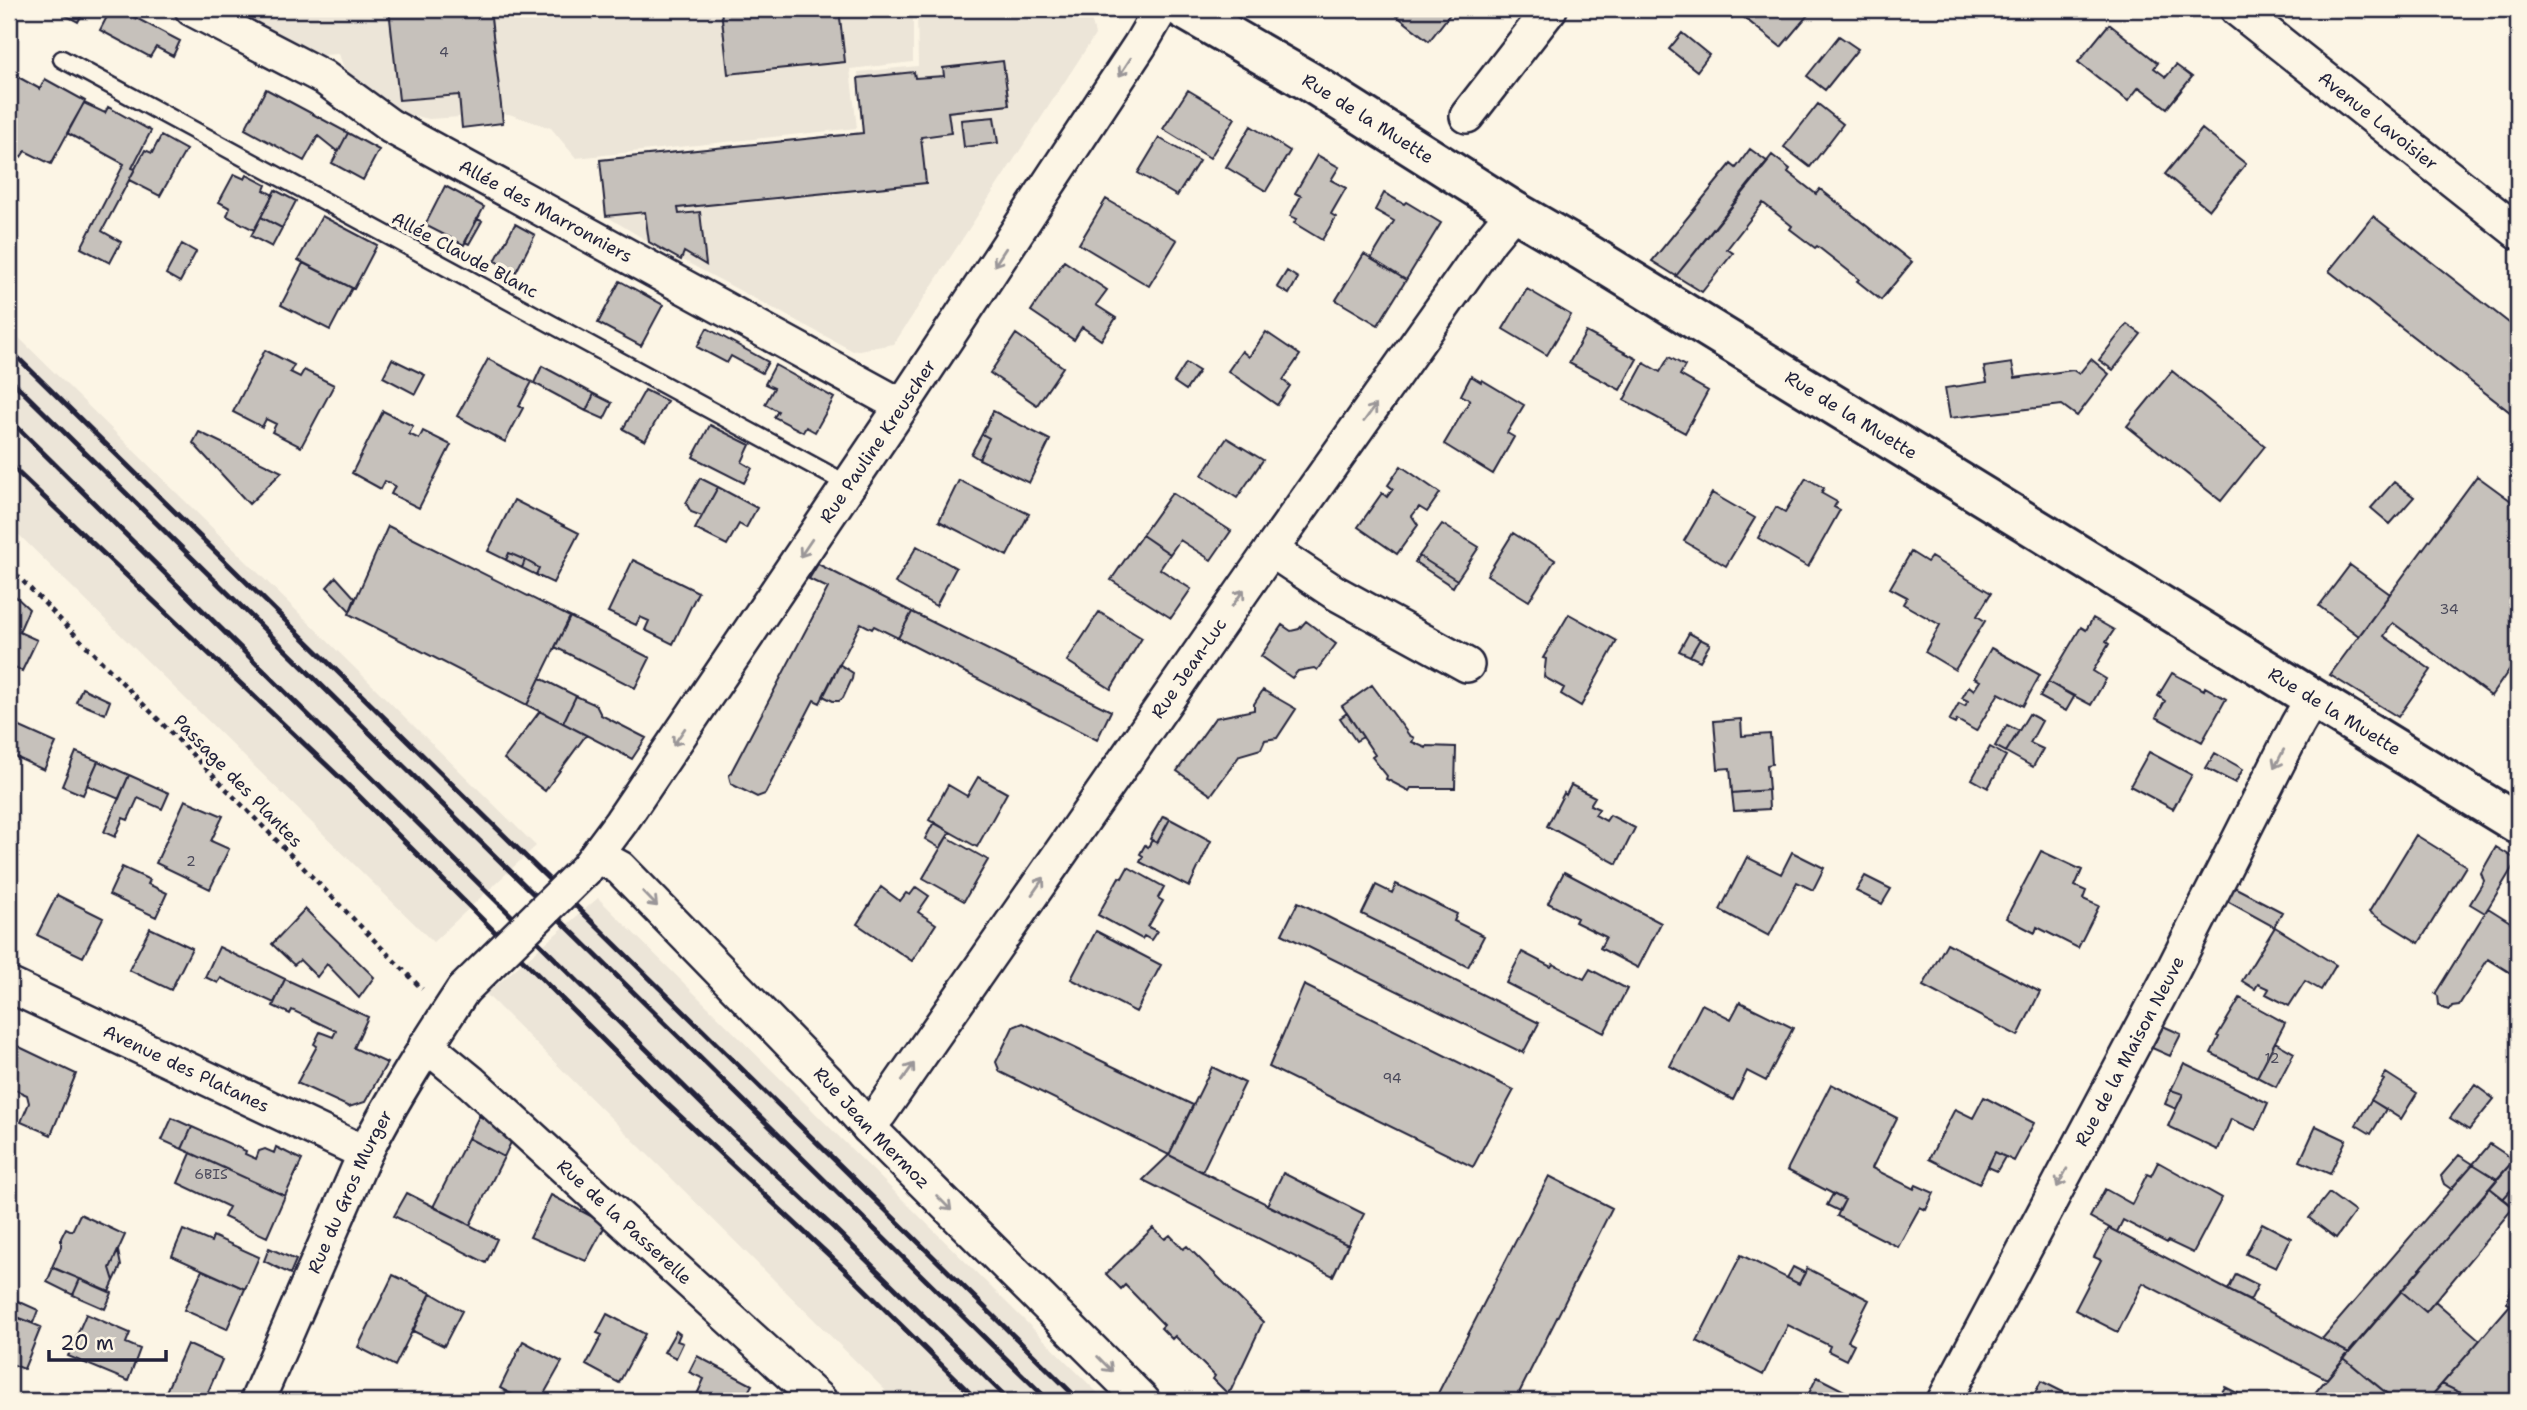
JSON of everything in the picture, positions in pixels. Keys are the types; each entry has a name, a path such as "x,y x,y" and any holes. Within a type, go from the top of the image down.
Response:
{"street":[{"name":"Allée des Marronniers","path":"192,9 323,77 390,126 902,406"},
{"name":"Rue Pauline Kreuscher","path":"455,1003 592,862 902,406 1161,9"},
{"name":"Rue de la Muette","path":"1183,9 1310,82 1514,211 2518,824"},
{"path":"1467,116 1550,9"},
{"name":"Avenue Lavoisier","path":"2237,9 2518,232"},
{"name":"Rue Jean-Luc","path":"868,1127 1271,551 1475,266 1490,240 1514,211"},
{"path":"1271,551 1334,592 1467,665"},
{"name":"Rue de la Maison Neuve","path":"1944,1401 2173,970 2312,699"},
{"name":"Rue Jean Mermoz","path":"592,862 620,868 833,1087 868,1127 1143,1401"},
{"name":"Avenue des Platanes","path":"9,985 365,1153"},
{"name":"Rue du Gros Murger","path":"257,1401 365,1153 426,1045 455,1003"},
{"name":"Rue de la Passerelle","path":"426,1045 481,1091 820,1401"}],"lane":[{"name":"Allée Claude Blanc","path":"62,59 849,485"}],"path":[{"name":"Passage des Plantes","path":"9,568 455,1003"}],"shaded area":[{"path":"213,9 913,9 913,62 850,69 857,128 576,158 551,128 509,114 429,119 389,110 346,74 339,54 305,56"},
{"path":"917,9 1089,9 1095,35 894,344 853,351 649,242 606,216 863,133 858,72 918,66"},
{"path":"9,328 536,846 433,942 9,525"},
{"path":"598,898 1106,1401 896,1401 486,994"}],"building":[{"path":"65,9 85,9 78,22 63,14"},
{"path":"111,9 119,9 180,41 173,56 156,47 150,57 100,30"},
{"path":"389,9 490,9 503,123 462,128 459,95 399,100"},
{"path":"721,9 839,9 845,62 728,74"},
{"path":"1388,9 1454,9 1429,41"},
{"path":"1720,9 1799,9 1808,15 1781,47 1737,12 1732,18"},
{"path":"2109,24 2158,63 2154,68 2166,77 2176,65 2192,77 2167,108 2139,87 2128,101 2078,62"},
{"path":"1682,33 1709,55 1697,71 1669,49"},
{"path":"1839,36 1858,49 1825,90 1807,76"},
{"path":"1003,61 1009,105 948,112 951,133 921,137 926,183 678,208 679,214 700,212 706,265 684,252 681,260 649,242 645,212 606,216 600,160 863,133 858,78 914,72 915,78 944,76 943,68"},
{"path":"9,72 40,89 45,79 85,101 51,164 25,151 21,157 9,151"},
{"path":"266,89 348,133 338,152 318,136 304,161 245,129"},
{"path":"1188,90 1235,118 1210,158 1163,129"},
{"path":"84,103 105,113 108,107 151,131 132,168 135,169 102,231 121,242 110,263 81,248 124,164 67,133"},
{"path":"1818,104 1843,124 1810,167 1784,147"},
{"path":"994,117 998,143 964,147 961,120"},
{"path":"1251,126 1290,151 1266,191 1226,167"},
{"path":"2202,129 2246,164 2209,210 2165,174"},
{"path":"348,133 379,150 363,180 332,163"},
{"path":"161,136 186,150 160,196 129,180 145,150 152,153"},
{"path":"1159,138 1199,161 1177,196 1138,173"},
{"path":"1750,149 1768,162 1676,276 1652,261 1731,164 1736,168"},
{"path":"1317,155 1339,167 1331,180 1346,188 1331,214 1336,217 1322,240 1294,223 1297,219 1290,216 1301,196 1295,193"},
{"path":"1772,155 1790,169 1788,172 1816,194 1820,189 1912,262 1881,300 1817,246 1815,248 1790,229 1792,226 1763,203 1727,249 1733,253 1702,292 1676,276"},
{"path":"234,174 245,179 247,175 266,185 264,190 273,195 254,230 227,216 230,208 219,202"},
{"path":"445,186 484,207 464,245 425,225"},
{"path":"275,190 296,201 282,228 261,217"},
{"path":"1384,193 1404,204 1406,202 1441,223 1406,280 1371,259 1394,221 1375,210"},
{"path":"1106,199 1177,240 1149,286 1079,244"},
{"path":"322,216 377,245 354,289 298,260"},
{"path":"2373,216 2518,330 2518,412 2515,416 2329,271"},
{"path":"261,217 282,228 272,247 251,236"},
{"path":"477,219 482,221 469,244 465,242"},
{"path":"515,224 535,235 516,272 495,261"},
{"path":"182,244 196,252 180,282 166,274"},
{"path":"1364,254 1406,280 1378,325 1336,300"},
{"path":"1064,261 1107,290 1096,305 1116,318 1101,340 1082,327 1074,340 1031,311"},
{"path":"303,263 352,288 330,330 281,305"},
{"path":"1287,271 1298,278 1289,294 1277,287"},
{"path":"620,281 663,305 641,346 598,323"},
{"path":"1527,289 1571,315 1547,355 1503,329"},
{"path":"2127,324 2141,334 2113,370 2099,360"},
{"path":"707,328 768,362 762,373 731,356 727,363 697,347"},
{"path":"1266,332 1300,355 1283,380 1290,386 1277,405 1228,371 1242,351 1249,357"},
{"path":"1586,332 1637,359 1620,390 1569,363"},
{"path":"1016,334 1063,367 1037,405 990,373"},
{"path":"265,350 294,365 290,372 300,377 304,370 334,385 301,447 272,432 276,424 266,419 262,427 233,412"},
{"path":"1669,357 1685,366 1680,375 1708,391 1685,433 1624,400 1644,363 1660,372"},
{"path":"392,359 425,375 415,394 383,377"},
{"path":"488,359 532,382 519,406 523,408 505,442 457,416"},
{"path":"2091,359 2109,374 2077,416 2062,405 1950,418 1945,388 1987,382 1984,367 2012,363 2015,378 2073,370 2079,374"},
{"path":"1186,363 1199,371 1186,390 1174,382"},
{"path":"775,365 834,398 815,432 806,427 803,432 774,417 778,411 765,404 774,388 765,384"},
{"path":"542,366 594,394 586,411 534,383"},
{"path":"2172,371 2265,446 2221,501 2127,426"},
{"path":"1471,376 1524,405 1507,433 1514,437 1493,474 1444,444 1470,400 1461,395"},
{"path":"645,390 667,401 645,441 623,429"},
{"path":"594,394 612,403 604,419 586,411"},
{"path":"383,411 413,426 409,434 419,439 423,431 451,445 419,508 391,494 395,486 385,481 381,489 352,473"},
{"path":"993,411 1050,440 1029,483 979,459 989,438 982,434"},
{"path":"710,425 750,445 742,462 752,468 744,483 693,457"},
{"path":"199,432 282,472 249,504 193,443"},
{"path":"982,434 989,438 979,459 971,454"},
{"path":"1227,438 1263,460 1237,498 1202,475"},
{"path":"1401,466 1440,493 1427,512 1419,507 1412,516 1418,525 1397,554 1358,527 1382,493 1387,497 1393,489 1388,485"},
{"path":"2477,476 2518,506 2518,657 2491,696 2393,623 2384,636 2431,670 2398,717 2330,675"},
{"path":"700,478 718,487 702,516 691,512 686,503"},
{"path":"1806,478 1824,488 1821,493 1837,502 1834,507 1840,510 1808,567 1758,538 1776,507 1785,512"},
{"path":"959,480 1029,514 1007,556 939,521"},
{"path":"2394,482 2414,497 2390,524 2371,508"},
{"path":"718,487 757,508 746,528 739,524 727,545 695,529"},
{"path":"1172,493 1231,531 1211,560 1180,540 1170,554 1142,535"},
{"path":"1712,493 1755,518 1726,566 1684,541"},
{"path":"514,500 579,533 553,583 536,575 539,568 525,560 509,553 506,560 488,551"},
{"path":"1442,524 1479,547 1457,580 1419,556"},
{"path":"388,526 570,617 527,705 349,614"},
{"path":"1513,533 1555,560 1529,601 1487,575"},
{"path":"1142,535 1170,554 1160,569 1191,589 1171,618 1111,580"},
{"path":"917,546 956,568 936,606 895,583"},
{"path":"1911,552 1927,562 1931,557 1991,593 1977,616 1985,621 1955,670 1925,652 1940,625 1903,604 1907,597 1890,588"},
{"path":"509,553 525,560 522,568 506,560"},
{"path":"1419,556 1457,580 1453,587 1415,562"},
{"path":"525,560 539,568 536,575 522,568"},
{"path":"633,560 698,592 673,644 645,630 649,621 640,617 636,625 608,612"},
{"path":"818,564 912,612 898,638 874,626 872,629 861,623 820,703 814,700 765,794 757,797 731,784 729,776 828,588 809,579"},
{"path":"2350,565 2390,594 2359,636 2319,606"},
{"path":"336,577 355,598 350,611 327,587"},
{"path":"13,594 29,609 19,632 37,640 22,671 9,664 9,604"},
{"path":"912,612 1111,711 1097,740 898,638"},
{"path":"1099,612 1142,638 1111,689 1067,661"},
{"path":"1569,614 1617,641 1581,706 1561,694 1564,688 1544,677 1546,659 1543,658"},
{"path":"570,617 650,658 635,688 555,647"},
{"path":"2093,618 2114,630 2093,671 2106,679 2091,705 2048,682 2081,627 2086,630"},
{"path":"1306,621 1336,644 1317,670 1314,668 1298,671 1292,678 1261,656 1282,625 1291,631 1299,629"},
{"path":"1689,633 1700,639 1690,656 1679,651"},
{"path":"1700,639 1710,644 1700,661 1690,656"},
{"path":"1991,648 2040,675 2023,706 1999,693 1976,731 1957,720 1955,724 1949,721 1959,703 1965,706 1968,701 1962,698 1969,686 1974,690 1980,681 1974,678"},
{"path":"839,664 853,673 843,698 833,701 823,696"},
{"path":"2172,673 2226,699 2202,742 2156,717 2165,701 2158,696"},
{"path":"540,678 576,696 563,723 527,705"},
{"path":"2048,682 2074,697 2066,711 2040,697"},
{"path":"1372,685 1414,738 1412,742 1426,748 1456,747 1455,788 1411,788 1409,791 1386,779 1387,776 1372,757 1375,755 1342,706"},
{"path":"82,688 110,701 105,714 76,702"},
{"path":"1263,690 1296,709 1277,738 1265,740 1261,749 1240,755 1211,795 1177,771 1215,718 1254,710 1254,704"},
{"path":"576,696 596,705 601,715 646,738 632,759 563,723"},
{"path":"540,711 586,735 545,791 504,759"},
{"path":"1347,713 1363,737 1356,741 1340,718"},
{"path":"2029,714 2042,721 2030,743 2043,749 2033,767 2006,752"},
{"path":"1741,719 1742,736 1770,734 1772,764 1767,765 1769,790 1732,793 1730,768 1718,769 1714,721"},
{"path":"9,722 56,743 44,770 9,754"},
{"path":"2007,725 2019,731 2006,752 1995,746"},
{"path":"1990,747 2006,756 1988,788 1972,779"},
{"path":"76,752 98,761 83,795 62,786"},
{"path":"2149,752 2192,775 2173,809 2130,786"},
{"path":"2215,753 2243,769 2235,783 2206,768"},
{"path":"98,761 129,775 119,799 87,785"},
{"path":"129,775 169,793 162,809 138,798 128,820 123,818 115,837 104,832"},
{"path":"978,777 1007,793 977,847 929,820 948,785 967,796"},
{"path":"1571,785 1595,797 1590,805 1599,809 1595,815 1606,821 1610,815 1635,828 1617,864 1547,826"},
{"path":"1768,790 1769,809 1734,811 1732,793"},
{"path":"185,800 223,816 211,841 229,849 210,889 156,863"},
{"path":"1163,816 1170,819 1157,843 1150,839"},
{"path":"1170,819 1211,841 1189,887 1140,862 1143,856 1140,854 1145,845 1148,847 1152,840 1157,843"},
{"path":"934,822 950,832 940,848 925,839"},
{"path":"2416,835 2466,866 2419,943 2369,912"},
{"path":"947,837 988,860 964,901 923,878"},
{"path":"2496,847 2517,860 2485,913 2470,904 2484,881 2481,873"},
{"path":"2041,851 2082,870 2075,886 2086,891 2083,899 2099,906 2078,948 2037,927 2035,933 2006,918"},
{"path":"1792,852 1824,868 1813,890 1797,882 1769,936 1720,910 1747,857 1781,874"},
{"path":"122,867 150,880 148,884 167,893 156,917 109,895"},
{"path":"1128,867 1164,887 1158,898 1163,901 1148,927 1157,931 1151,940 1144,936 1142,939 1098,915 1119,877 1122,878"},
{"path":"1564,872 1661,923 1638,968 1600,948 1606,937 1575,922 1577,918 1548,903"},
{"path":"1865,876 1891,889 1882,904 1856,891"},
{"path":"1396,884 1457,914 1454,921 1484,936 1468,967 1362,914 1376,885 1392,893"},
{"path":"881,887 900,901 916,887 929,896 918,912 936,924 912,961 857,924"},
{"path":"2234,887 2282,912 2274,927 2227,901"},
{"path":"57,895 103,918 83,957 37,935"},
{"path":"1298,902 1539,1023 1523,1053 1282,934"},
{"path":"2488,908 2518,927 2518,968 2514,975 2488,959 2459,1005 2452,1006 2450,1010 2443,1008 2435,994"},
{"path":"305,909 374,977 359,998 327,964 317,977 300,960 294,965 272,944"},
{"path":"2275,927 2336,965 2321,990 2305,981 2289,1006 2266,994 2269,989 2258,984 2255,989 2242,981"},
{"path":"150,928 192,948 171,990 129,970"},
{"path":"1096,931 1161,965 1136,1012 1071,979"},
{"path":"1947,943 2040,992 2018,1036 1923,986"},
{"path":"219,947 285,979 274,1003 221,978 218,983 205,977"},
{"path":"1522,952 1551,967 1553,964 1584,979 1590,969 1627,989 1604,1033 1506,983"},
{"path":"285,979 368,1017 354,1048 387,1063 365,1102 349,1107 297,1083 317,1046 314,1044 320,1032 333,1037 336,1031 292,1010 290,1014 273,1006"},
{"path":"1304,985 1514,1090 1473,1167 1269,1067"},
{"path":"2240,998 2285,1023 2257,1077 2211,1053 2219,1037 2217,1036"},
{"path":"1740,1002 1793,1028 1766,1081 1747,1071 1733,1100 1670,1066 1702,1004 1731,1019"},
{"path":"1023,1023 1193,1105 1169,1155 1000,1072 996,1062 1013,1027"},
{"path":"2163,1026 2181,1034 2170,1056 2152,1048"},
{"path":"2275,1042 2294,1053 2276,1087 2257,1077"},
{"path":"11,1043 76,1074 51,1135 21,1122 29,1103 27,1095 9,1087"},
{"path":"2184,1063 2268,1103 2256,1130 2231,1119 2218,1150 2168,1126 2183,1094 2171,1090"},
{"path":"1212,1067 1245,1083 1202,1172 1169,1155"},
{"path":"2386,1073 2417,1093 2401,1119 2371,1100"},
{"path":"1831,1084 1897,1118 1872,1168 1914,1189 1916,1185 1934,1193 1926,1210 1920,1207 1898,1247 1837,1216 1845,1200 1787,1170"},
{"path":"2475,1085 2494,1099 2469,1130 2450,1118"},
{"path":"2171,1090 2183,1094 2176,1109 2165,1104"},
{"path":"1984,1097 2034,1123 2014,1161 1995,1152 1979,1184 1929,1159 1955,1109 1973,1118"},
{"path":"2371,1100 2386,1109 2371,1134 2356,1125"},
{"path":"479,1116 515,1134 504,1157 468,1138"},
{"path":"172,1118 192,1127 182,1149 162,1140"},
{"path":"2316,1126 2346,1140 2330,1174 2300,1161"},
{"path":"192,1127 246,1151 245,1154 256,1159 259,1151 265,1149 274,1153 276,1147 302,1160 285,1196 182,1149"},
{"path":"468,1138 504,1157 470,1225 433,1207"},
{"path":"2490,1144 2514,1160 2497,1179 2473,1164"},
{"path":"1995,1152 2005,1157 1997,1171 1988,1167"},
{"path":"191,1153 285,1196 267,1237 224,1217 229,1207 178,1183"},
{"path":"1169,1155 1348,1245 1333,1276 1143,1180"},
{"path":"2459,1155 2473,1164 2451,1189 2444,1184 2441,1176"},
{"path":"2514,1160 2518,1163 2518,1182 2503,1199 2490,1188"},
{"path":"2158,1162 2222,1198 2193,1253 2123,1220 2117,1232 2090,1217 2105,1189 2132,1204 2147,1174 2151,1176"},
{"path":"2473,1164 2497,1179 2349,1353 2322,1339"},
{"path":"1283,1173 1364,1214 1348,1245 1267,1205"},
{"path":"1549,1176 1612,1208 1515,1401 1434,1401"},
{"path":"2490,1188 2514,1207 2426,1312 2401,1291"},
{"path":"2511,1190 2518,1197 2518,1211 2503,1199"},
{"path":"407,1193 497,1239 486,1263 394,1216"},
{"path":"2329,1193 2355,1212 2336,1238 2309,1218"},
{"path":"1833,1194 1845,1200 1839,1211 1827,1205"},
{"path":"551,1195 606,1224 586,1261 530,1237"},
{"path":"80,1214 125,1235 110,1268 114,1281 109,1292 52,1267 66,1228 72,1231"},
{"path":"2262,1223 2291,1238 2276,1268 2246,1254"},
{"path":"1153,1228 1165,1239 1170,1235 1183,1249 1187,1246 1263,1322 1231,1390 1227,1393 1213,1379 1215,1376 1175,1336 1172,1339 1161,1328 1164,1325 1125,1285 1121,1289 1106,1274"},
{"path":"2109,1228 2349,1353 2327,1379 2143,1283 2118,1332 2075,1310 2101,1260 2094,1257"},
{"path":"183,1230 211,1242 213,1236 259,1257 245,1289 172,1256"},
{"path":"269,1248 296,1260 290,1274 264,1261"},
{"path":"118,1251 121,1266 114,1281 110,1268"},
{"path":"1741,1255 1799,1284 1807,1268 1869,1300 1848,1341 1854,1344 1846,1360 1828,1351 1830,1346 1788,1325 1763,1375 1697,1341"},
{"path":"1793,1267 1805,1273 1799,1284 1787,1278"},
{"path":"53,1268 80,1279 73,1295 47,1282"},
{"path":"202,1270 245,1289 227,1329 184,1310"},
{"path":"2236,1274 2258,1285 2250,1301 2228,1290"},
{"path":"393,1275 431,1293 395,1366 358,1347"},
{"path":"80,1279 112,1293 105,1309 73,1295"},
{"path":"2518,1280 2518,1309 2507,1303 2513,1282"},
{"path":"2401,1291 2426,1312 2435,1301 2480,1340 2427,1401 2396,1401 2344,1358"},
{"path":"431,1293 462,1311 444,1346 413,1331"},
{"path":"9,1297 38,1310 33,1323 9,1314"},
{"path":"2510,1305 2518,1309 2518,1401 2476,1401 2442,1384"},
{"path":"9,1314 41,1327 24,1369 9,1363"},
{"path":"86,1314 130,1333 126,1343 140,1349 128,1381 68,1356"},
{"path":"607,1314 645,1334 619,1383 586,1365 602,1335 597,1333"},
{"path":"676,1331 680,1334 677,1341 683,1343 676,1358 664,1352"},
{"path":"523,1341 562,1362 540,1401 524,1401 500,1388"},
{"path":"187,1344 222,1360 204,1401 175,1401 164,1396"},
{"path":"697,1356 752,1385 743,1401 694,1401 704,1379 689,1372"},
{"path":"2344,1358 2396,1401 2309,1400"},
{"path":"1817,1377 1864,1401 1805,1401"},
{"path":"2041,1381 2081,1401 2031,1401"},
{"path":"2442,1384 2471,1398 2469,1401 2427,1401"},
{"path":"2225,1387 2253,1401 2217,1401"}],"railway":[{"path":"9,349 1080,1401"},
{"path":"9,378 1049,1401"},
{"path":"9,419 718,1120 834,1228 1010,1401"},
{"path":"9,464 354,791 663,1100 845,1270 978,1401"}]}
